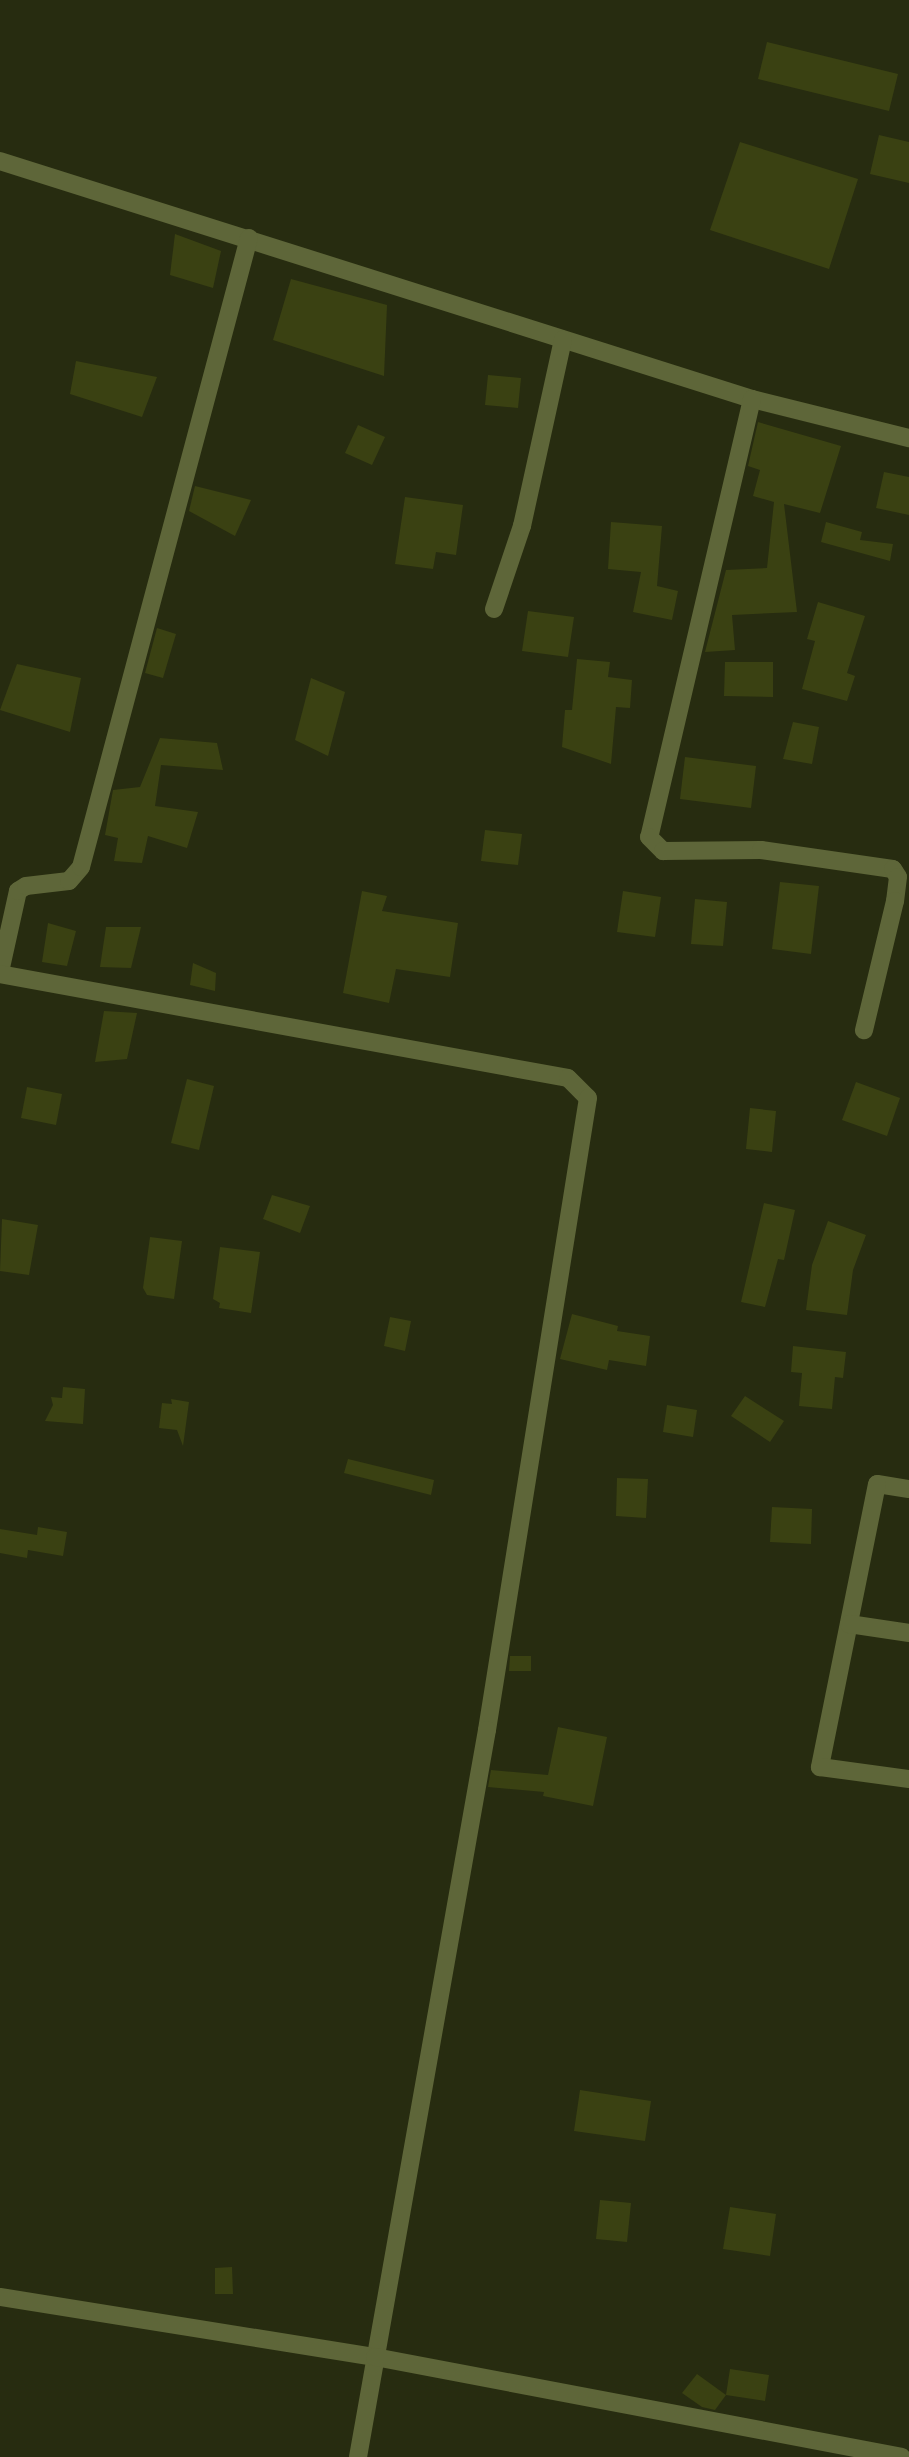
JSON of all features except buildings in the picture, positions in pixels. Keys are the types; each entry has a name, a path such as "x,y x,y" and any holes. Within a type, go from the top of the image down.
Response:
{"street":[{"path":"0,161 752,399 906,438 909,419"},
{"path":"249,238 81,867 69,881 26,886 18,891 0,973 568,1078 588,1098 487,1730 358,2457"},
{"path":"494,610 522,526 563,339"},
{"path":"752,399 649,837 663,851 761,850 887,866 904,877 864,1030"},
{"path":"909,1489 877,1483 820,1767 909,1779"},
{"path":"849,1624 909,1633"},
{"path":"0,2297 375,2357 902,2457"}]}
